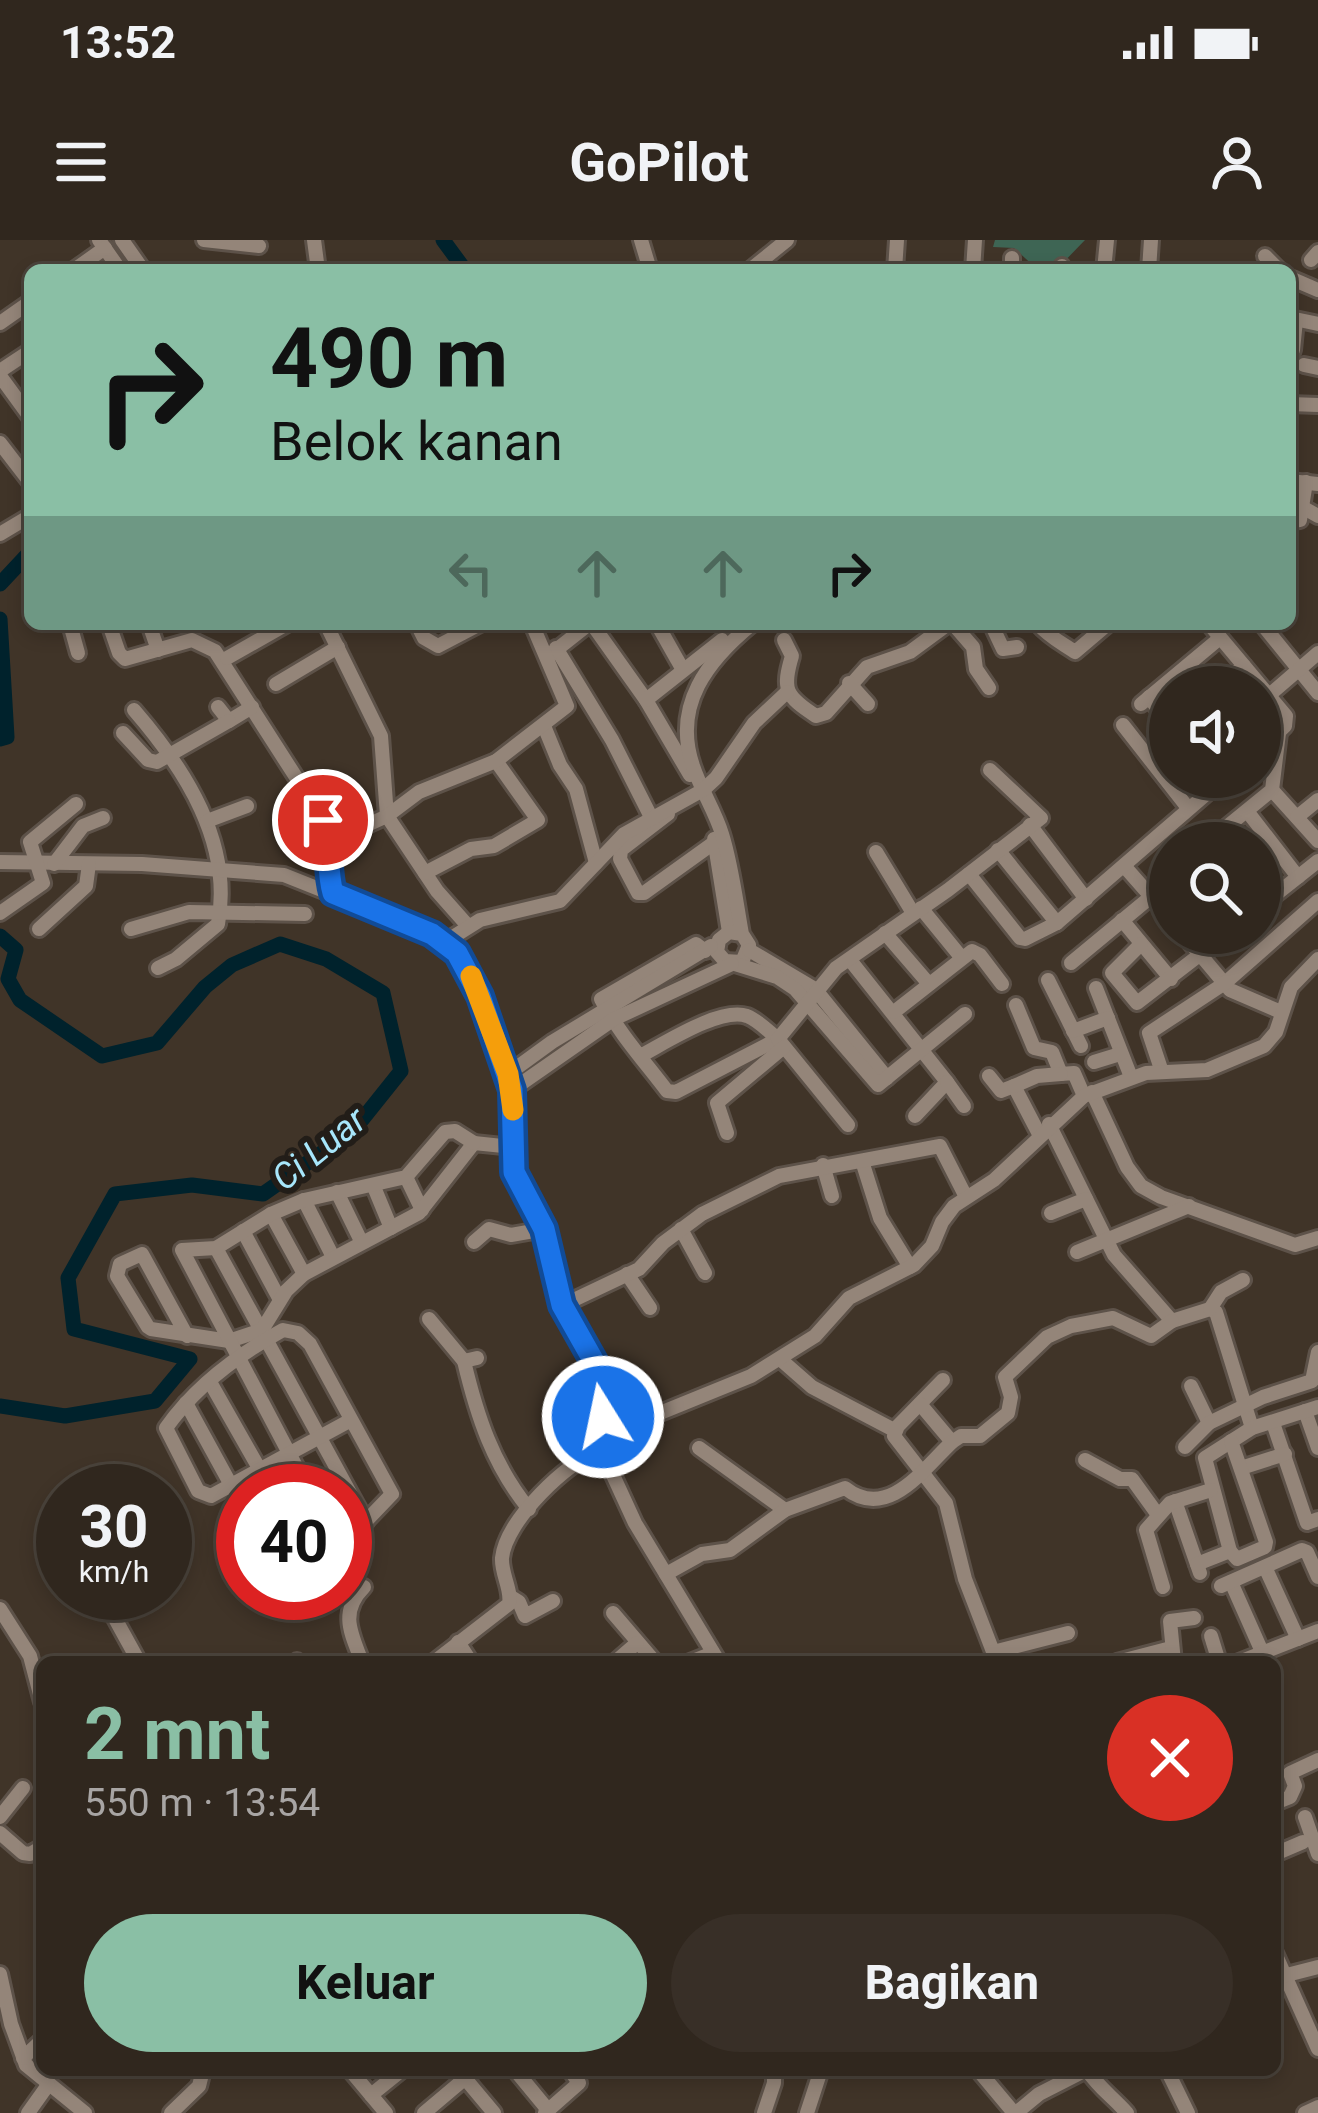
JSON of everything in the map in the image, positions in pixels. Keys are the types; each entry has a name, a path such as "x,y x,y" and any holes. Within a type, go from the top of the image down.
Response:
{"street":[{"path":"204,240 259,248"},
{"path":"758,264 787,240"},
{"path":"1265,256 1273,264"},
{"path":"24,356 0,374 24,408"},
{"path":"0,443 24,474"},
{"path":"1296,520 1300,520 1305,482"},
{"path":"1302,508 1318,516"},
{"path":"0,510 7,530"},
{"path":"72,630 78,653"},
{"path":"111,630 122,657 130,659 192,640 209,646 323,820 330,842 333,893"},
{"path":"151,630 158,650"},
{"path":"227,658 276,630"},
{"path":"329,630 381,736 387,816 468,926"},
{"path":"420,630 438,646 469,630"},
{"path":"330,842 387,816 419,792 496,761 563,710 567,699 534,630"},
{"path":"582,630 553,651 604,727 651,817"},
{"path":"594,630 646,700 689,775 701,785"},
{"path":"661,630 683,670"},
{"path":"734,630 704,671 690,704 688,743 724,840 732,906 730,935 719,956 734,964 780,972"},
{"path":"646,700 743,630"},
{"path":"784,640 792,656 784,680 787,692 816,716 826,712 867,667 918,648 944,630"},
{"path":"958,630 976,652 976,669 989,688"},
{"path":"998,630 1003,649 1017,646"},
{"path":"1044,630 1075,652 1101,630"},
{"path":"1214,630 1244,666"},
{"path":"1267,630 1318,693"},
{"path":"1186,666 1220,638"},
{"path":"276,684 338,647"},
{"path":"1281,685 1318,653"},
{"path":"849,683 868,704"},
{"path":"446,942 468,926 519,908 555,904 577,888 624,834 716,778 754,723 787,692"},
{"path":"218,707 229,721"},
{"path":"123,734 152,762 252,707"},
{"path":"134,710 169,755 207,820 220,868 220,911 214,930 158,968"},
{"path":"1123,725 1188,808"},
{"path":"544,726 576,789 596,863"},
{"path":"425,873 471,849 494,846 538,820 496,761"},
{"path":"717,1103 781,1043 812,995 850,960 1041,818 990,770"},
{"path":"969,874 1022,939 1057,922 1086,899 1199,798"},
{"path":"1233,822 1261,798"},
{"path":"1281,798 1318,842"},
{"path":"1297,817 1318,800"},
{"path":"46,863 31,839 76,804"},
{"path":"207,820 247,806"},
{"path":"670,809 665,820 621,850 620,859 638,892 644,893 715,842"},
{"path":"711,810 732,906"},
{"path":"1247,811 1253,822"},
{"path":"0,913 43,883 46,863 82,826 103,818"},
{"path":"1030,825 1086,899"},
{"path":"998,850 1057,922"},
{"path":"876,851 917,910 961,957"},
{"path":"1281,861 1298,877"},
{"path":"1281,890 1318,861"},
{"path":"0,862 220,868 284,875 446,942 466,965 510,1082 518,1180 544,1229 562,1305 604,1386 601,1443 635,1523 715,1656"},
{"path":"39,929 86,886 89,864"},
{"path":"1125,867 1149,894"},
{"path":"1071,963 1149,898"},
{"path":"1162,1072 1148,1034 1225,983 1318,901"},
{"path":"131,929 183,913 305,914"},
{"path":"1121,920 1171,979"},
{"path":"885,933 929,984"},
{"path":"730,935 812,995 875,1083 880,1084 964,1014"},
{"path":"510,1082 730,935"},
{"path":"1141,944 1112,971 1137,1003 1201,955 1235,994 1281,1012"},
{"path":"610,1014 734,964 749,950"},
{"path":"894,1012 961,957 976,952 1002,984"},
{"path":"441,1656 507,1606 511,1598 502,1558 530,1509 558,1475 601,1443 751,1376 815,1336 848,1298 910,1267 932,1246 946,1215 994,1180 1044,1129 1088,1094 1131,1077 1207,1070 1254,1052 1272,1039 1300,974 1318,959"},
{"path":"850,960 964,1106"},
{"path":"1048,980 1078,1039"},
{"path":"1096,988 1131,1077"},
{"path":"1016,1005 1034,1048 1052,1052 1108,1018"},
{"path":"610,1014 670,1092 781,1043"},
{"path":"640,1056 712,1020 738,1015 751,1018 781,1043 848,1125"},
{"path":"1052,1052 1061,1074"},
{"path":"1094,1062 1120,1054"},
{"path":"988,1076 1001,1091 1037,1076 1074,1073 1136,1180 1162,1197 1295,1245 1318,1238"},
{"path":"703,1078 728,1133"},
{"path":"915,1115 947,1082"},
{"path":"1014,1086 1087,1199 1121,1266 1172,1321"},
{"path":"295,1464 182,1250 216,1248 304,1200 406,1177 445,1132 455,1131 474,1143 512,1147"},
{"path":"216,1492 207,1496 199,1491 166,1430 186,1403 265,1335 280,1300 304,1274 422,1210 474,1143"},
{"path":"562,1305 639,1269 681,1229 779,1176 940,1146 966,1197"},
{"path":"862,1161 880,1218 910,1267"},
{"path":"823,1165 832,1196"},
{"path":"406,1177 422,1210"},
{"path":"374,1187 391,1228"},
{"path":"337,1192 361,1241"},
{"path":"1052,1213 1087,1199"},
{"path":"304,1200 333,1257"},
{"path":"1077,1252 1191,1205"},
{"path":"271,1214 304,1274"},
{"path":"474,1242 489,1229 511,1235 544,1229"},
{"path":"681,1229 705,1273"},
{"path":"243,1231 280,1300"},
{"path":"216,1248 334,1464"},
{"path":"187,1336 142,1255 120,1264 117,1276 145,1325 187,1336 229,1341 292,1330 304,1337 392,1494 372,1516"},
{"path":"628,1274 650,1308"},
{"path":"666,1574 702,1554 730,1550 785,1510 840,1488 863,1498 900,1493 952,1442 961,1436 980,1436 1008,1413 1011,1397 1005,1377 1047,1337 1107,1317 1151,1336 1172,1321 1210,1309 1220,1292 1243,1280"},
{"path":"1210,1309 1216,1312 1249,1415"},
{"path":"429,1319 470,1359 495,1460 530,1509"},
{"path":"1185,1447 1209,1423 1249,1415 1313,1380 1318,1352"},
{"path":"780,1359 812,1388 895,1430"},
{"path":"943,1380 894,1436 949,1511 965,1579 995,1656"},
{"path":"210,1382 257,1464"},
{"path":"1191,1386 1209,1423"},
{"path":"186,1403 220,1464"},
{"path":"920,1404 952,1442"},
{"path":"1249,1415 1273,1423 1312,1409 1318,1448"},
{"path":"1231,1441 1266,1542 1238,1558 1230,1551 1203,1461 1231,1441 1249,1415"},
{"path":"269,1464 350,1420"},
{"path":"1273,1423 1307,1523 1318,1519"},
{"path":"699,1448 785,1510"},
{"path":"1241,1468 1285,1454"},
{"path":"1090,1464 1135,1481 1155,1512"},
{"path":"1163,1587 1145,1533 1155,1512 1211,1490"},
{"path":"1174,1501 1199,1569 1230,1551"},
{"path":"1263,1654 1226,1584 1299,1550 1314,1556 1318,1576"},
{"path":"1264,1567 1298,1640"},
{"path":"511,1598 519,1602 525,1616 553,1601"},
{"path":"0,1609 30,1656 36,1679"},
{"path":"613,1613 649,1656"},
{"path":"1172,1655 1171,1620 1194,1618"},
{"path":"116,1620 136,1656"},
{"path":"348,1620 360,1656"},
{"path":"1257,1656 1318,1631"},
{"path":"998,1656 1068,1633"},
{"path":"1211,1636 1217,1656"},
{"path":"458,1642 467,1656"},
{"path":"622,1656 637,1643"},
{"path":"1281,1801 1290,1797 1294,1787 1290,1773 1318,1761"},
{"path":"0,1817 23,1787"},
{"path":"1305,1817 1318,1854"},
{"path":"0,1833 23,1853 36,1850"},
{"path":"1281,1852 1303,1843"},
{"path":"1318,1967 1281,1977 1318,2049"},
{"path":"0,1974 6,2028"},
{"path":"0,1993 6,2028 23,2058 36,2069"},
{"path":"23,2058 36,2046"},
{"path":"171,2113 199,2086 202,2076"},
{"path":"355,2076 386,2113"},
{"path":"371,2095 395,2076"},
{"path":"432,2111 463,2076"},
{"path":"468,2076 494,2113"},
{"path":"520,2076 547,2111 579,2083 574,2076"},
{"path":"764,2113 774,2076"},
{"path":"807,2113 819,2076"},
{"path":"983,2076 1015,2113 1074,2076"},
{"path":"1090,2076 1127,2113"},
{"path":"1170,2076 1188,2113"},
{"path":"28,2113 47,2078 81,2112"},
{"path":"1305,2113 1318,2107"}],"green space":[{"path":"995,240 1085,240 1062,264 1032,264 1014,248 993,247"}],"waterway":[{"name":"Ci Luar","path":"443,240 461,264"},
{"name":"Ci Luar","path":"0,584 24,558"},
{"name":"Ci Luar","path":"0,619 7,737 0,739"},
{"name":"Ci Luar","path":"0,936 16,950 8,979 20,1000 102,1056 157,1043 205,987 232,965 280,944 326,959 383,993 401,1071 353,1131 263,1194 192,1185 115,1194 68,1278 74,1329 190,1359 155,1401 65,1416 0,1406"}],"slow traffic":[{"path":"471,976 508,1074 513,1110"}],"route":[{"path":"323,820 330,842 333,893 432,934 466,965 512,1090 514,1172 544,1229 562,1305 601,1374 603,1417"}]}
